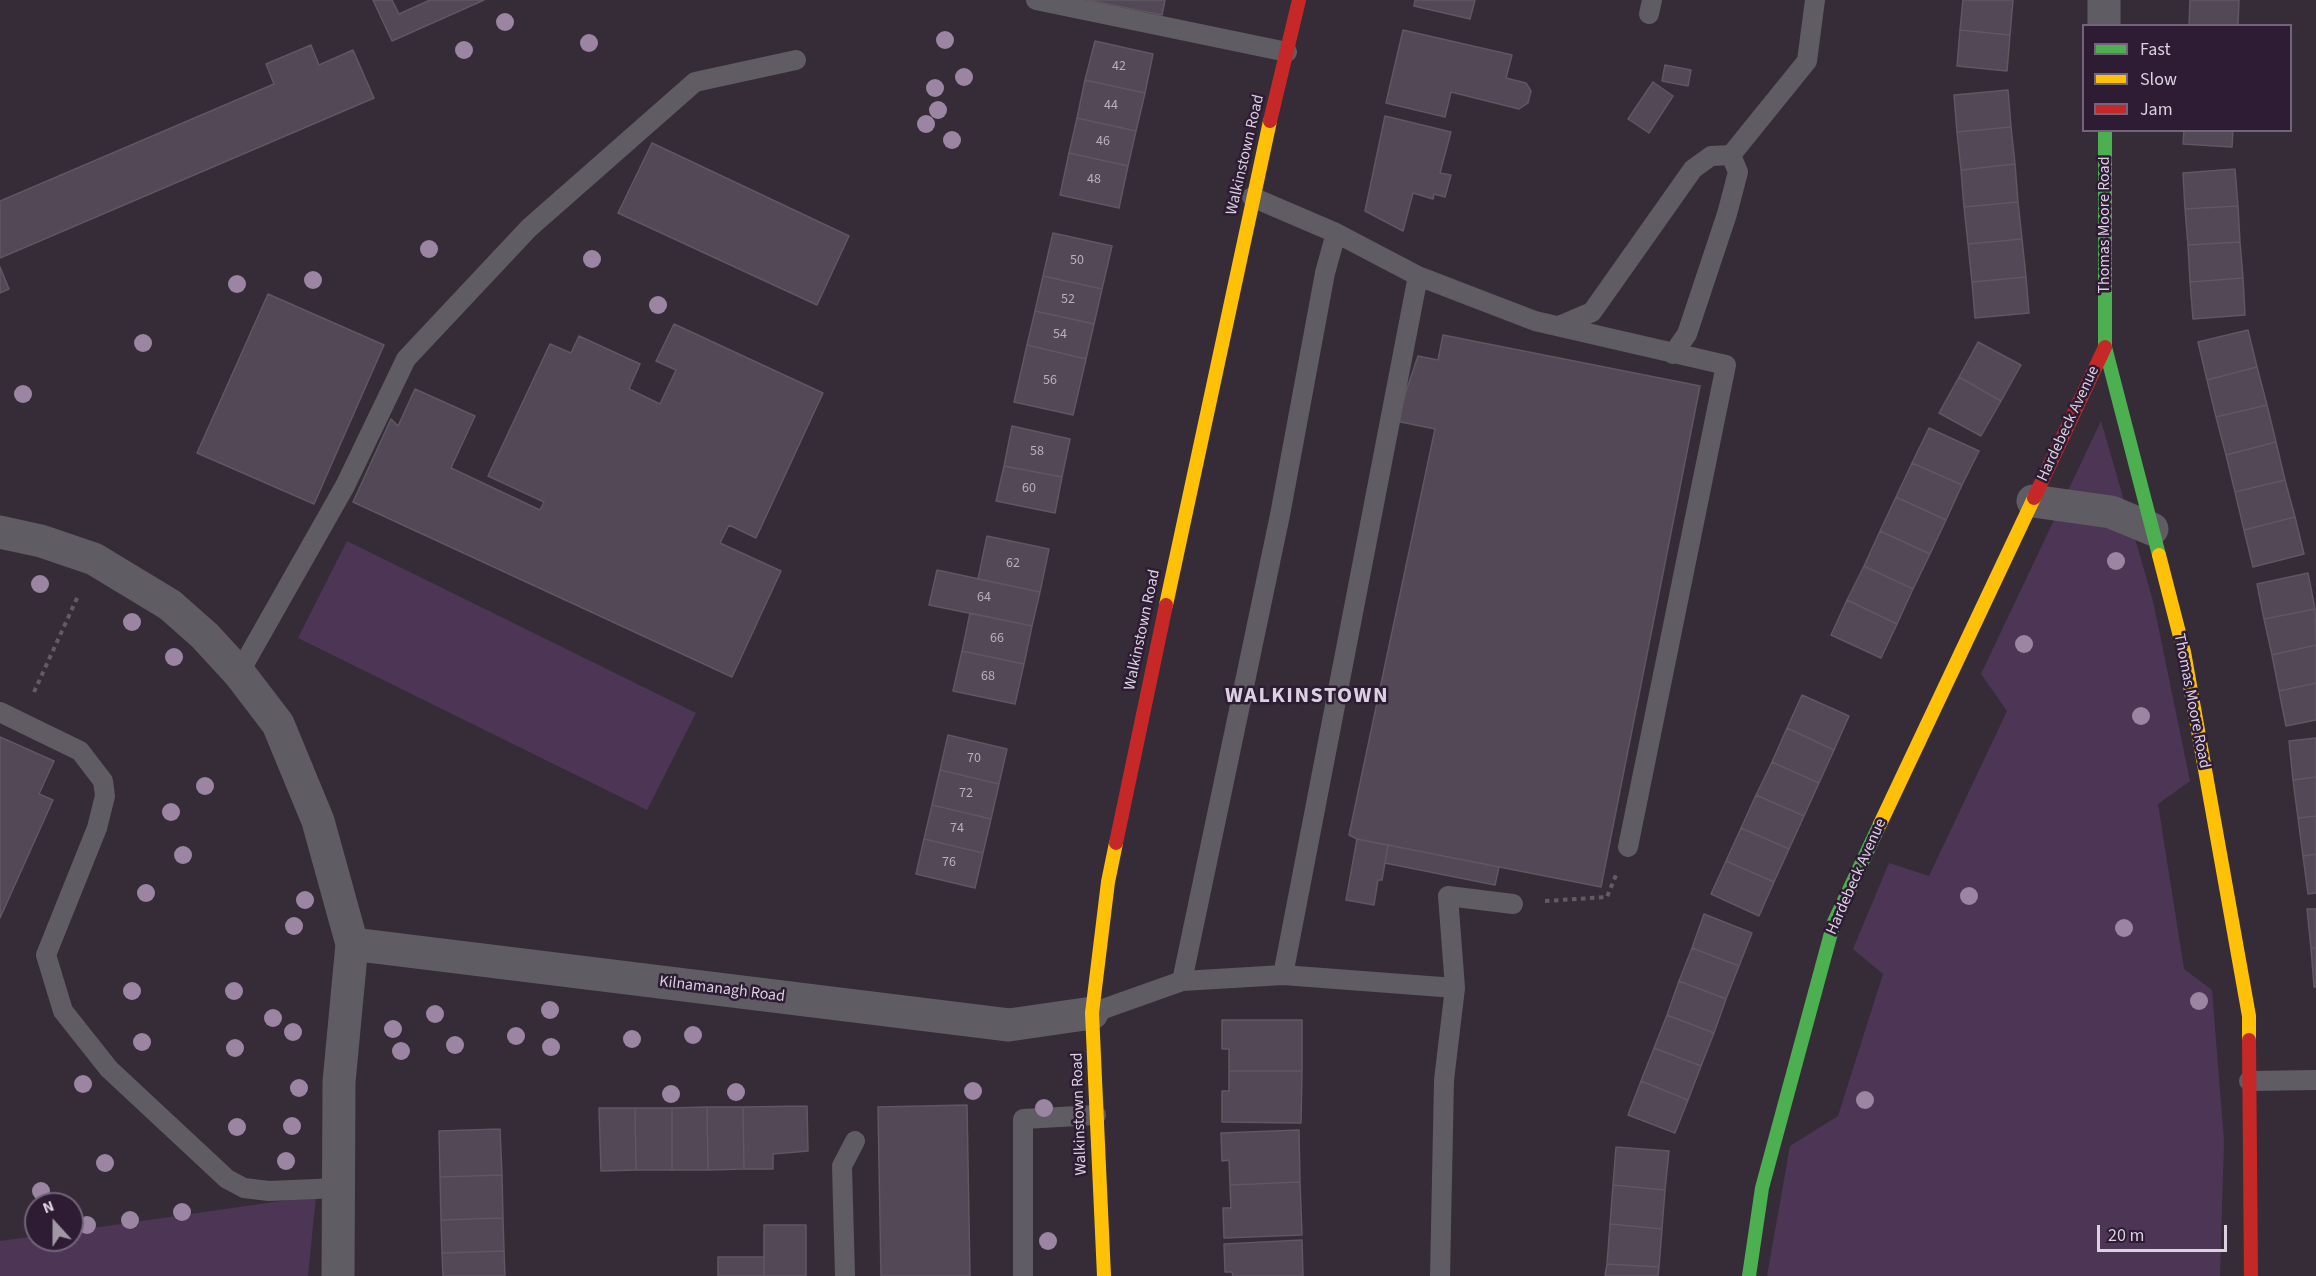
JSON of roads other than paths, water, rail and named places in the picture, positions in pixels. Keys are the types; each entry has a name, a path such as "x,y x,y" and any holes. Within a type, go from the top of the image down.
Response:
{"street":[{"name":"Walkinstown Road","path":"1104,1276 1092,1013 1108,882 1252,197 1299,0"},
{"path":"2104,0 2104,24"},
{"name":"Thomas Moore Road","path":"2105,132 2105,347 2184,652 2249,1016 2251,1276"},
{"name":"Hardebeck Avenue","path":"1749,1276 1762,1188 1834,922 2105,347"},
{"name":"Hardebeck Avenue","path":"2032,501 2111,512 2152,529"},
{"path":"0,532 41,541 94,559 170,605 206,636 239,673 278,724 318,821 352,944 339,1082 338,1276"},
{"name":"Kilnamanagh Road","path":"352,944 1009,1025 1092,1013"}],"lane":[{"path":"1036,0 1287,52"},
{"path":"1559,326 1592,312 1693,169 1711,156 1731,155 1807,62 1815,0"},
{"path":"239,673 345,486 406,359 529,228 695,82 796,60"},
{"path":"1673,354 1687,334 1727,214 1738,172 1731,155"},
{"path":"1252,197 1336,233 1418,276 1535,321 1726,365 1628,847"},
{"path":"1182,981 1280,515 1325,273 1336,233"},
{"path":"1283,975 1418,276"},
{"path":"0,712 80,751 103,781 105,796 97,828 46,955 63,1011 109,1069 228,1179 244,1188 269,1191 338,1188"},
{"path":"1440,1276 1444,1080 1455,988 1448,897 1513,904"},
{"path":"1092,1013 1182,981 1283,975 1455,988"},
{"path":"2249,1080 2316,1080"},
{"path":"1023,1276 1023,1119 1096,1115"},
{"path":"845,1276 842,1166 855,1141"}],"district":[{"name":"WALKINSTOWN","path":"1307,697"}]}
